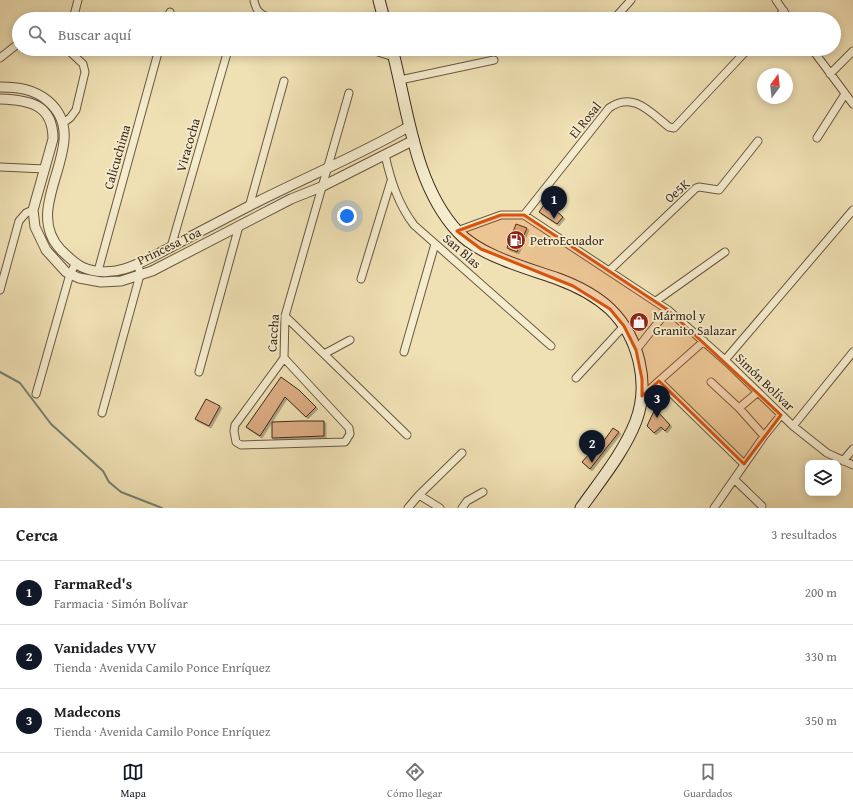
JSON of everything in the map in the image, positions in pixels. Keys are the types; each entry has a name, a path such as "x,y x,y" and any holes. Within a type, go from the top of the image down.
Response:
{"main road":[{"path":"379,0 382,12"},
{"path":"394,56 410,126 429,188 440,210 457,231 481,249 586,292 610,309 624,326 636,350 642,379 642,396 638,415 630,434 581,508"}],"street":[{"path":"75,12 78,0"},
{"path":"620,12 631,0"},
{"path":"776,0 784,11"},
{"path":"254,1 258,12"},
{"path":"0,58 12,49"},
{"path":"830,74 853,51"},
{"path":"63,123 70,118 76,110 86,72 83,64 74,56"},
{"name":"Calicuchima","path":"98,271 157,56"},
{"name":"Viracocha","path":"171,247 226,56"},
{"name":"El Rosal","path":"524,215 609,108 616,103 625,101 634,102 642,106 669,127 674,128 741,56"},
{"path":"817,56 853,104"},
{"path":"400,80 494,60"},
{"path":"249,207 284,81"},
{"name":"Princesa Toa","path":"0,87 22,88 39,95 57,110 65,131 64,143 48,200 48,221 51,236 56,245 76,263 90,270 98,271 116,271 138,263 410,126"},
{"name":"Caccha","path":"284,358 349,428 347,439 342,444 238,444 234,431 235,425 284,358 285,316 349,93"},
{"path":"817,138 845,94"},
{"name":"Princesa Toa","path":"0,99 29,101 40,106 45,112 53,135 33,210 35,227 46,250 56,262 70,274 102,282 121,281 152,271 291,199 321,187 414,140"},
{"name":"Oe5K","path":"610,270 696,188 699,187 720,190 758,140"},
{"name":"San Blas","path":"385,155 391,181 406,215 414,225 551,346"},
{"path":"0,167 45,169"},
{"path":"361,278 391,181"},
{"path":"0,290 19,221 26,213 33,210"},
{"path":"725,360 853,210"},
{"path":"457,231 501,215 524,215"},
{"name":"Simón Bolívar","path":"524,215 610,270 668,310 725,360 793,426 827,452 853,465"},
{"path":"199,372 239,226"},
{"path":"404,352 435,244"},
{"path":"656,301 725,252"},
{"path":"36,394 70,274 76,263"},
{"path":"102,413 140,275 138,263"},
{"path":"636,350 668,310"},
{"path":"285,316 407,435"},
{"path":"576,378 624,326"},
{"path":"324,354 350,340"},
{"path":"642,396 704,341"},
{"path":"793,426 853,352"},
{"path":"659,381 744,464"},
{"path":"711,382 739,408 764,436"},
{"path":"739,408 758,392"},
{"path":"714,508 764,436 781,415"},
{"path":"843,461 853,449"},
{"path":"408,508 419,495 462,453"},
{"path":"734,479 762,506"},
{"path":"462,508 467,501 483,492"},
{"path":"419,495 440,508"}],"highlighted area":[{"path":"501,215 524,215 668,310 781,415 744,464 659,381 642,396 642,379 636,350 624,326 610,309 573,286 481,249 457,231"}],"building":[{"path":"546,202 563,217 557,224 539,212"},
{"name":"PetroEcuador","path":"516,224 527,228 517,252 507,248"},
{"name":"Mármol y Granito Salazar","path":"638,317 645,323 641,328 634,321"},
{"path":"281,377 299,390 316,407 306,417 285,397 260,436 246,427"},
{"path":"206,399 220,406 209,426 195,419"},
{"path":"654,411 658,412 670,425 665,431 661,427 654,433 647,426"},
{"path":"324,421 324,436 272,438 272,422"},
{"path":"613,428 619,432 590,469 582,462 590,453 593,456"}],"waterway":[{"path":"0,372 20,383 51,424 103,471 109,482 121,492 162,508"}],"place":[{"name":"FarmaRed's","path":"554,219"},
{"name":"PetroEcuador","path":"516,240"},
{"name":"Mármol y Granito Salazar","path":"639,322"},
{"name":"Madecons","path":"657,418"},
{"name":"Vanidades VVV","path":"592,463"}]}
